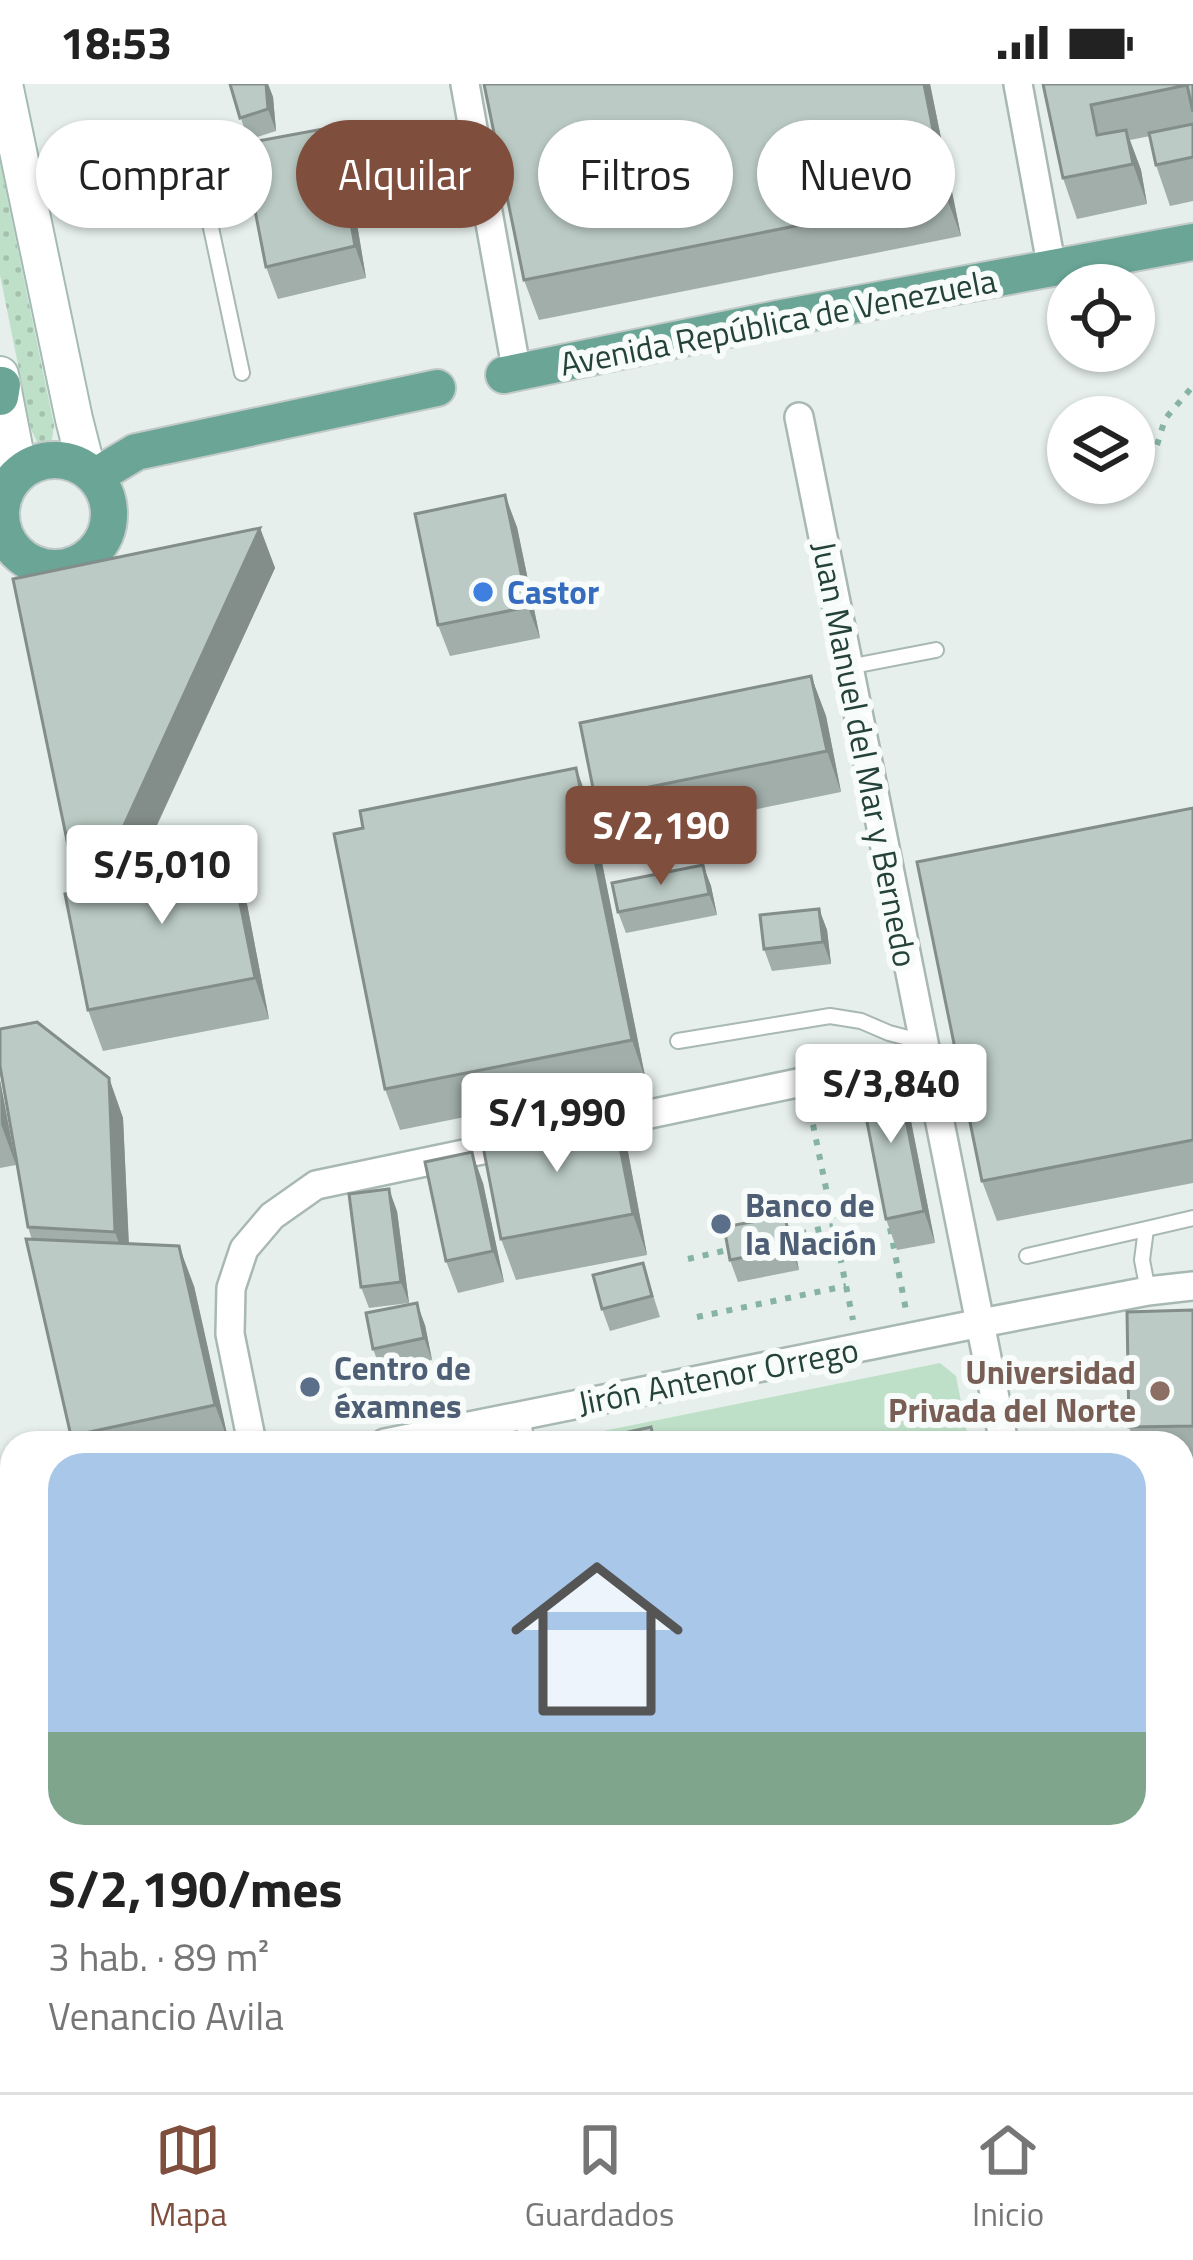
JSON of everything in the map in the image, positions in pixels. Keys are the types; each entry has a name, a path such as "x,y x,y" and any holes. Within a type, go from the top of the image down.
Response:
{"main road":[{"path":"0,569 62,567 82,560 99,546 110,511 74,419 4,84"},
{"name":"Avenida República de Venezuela","path":"1078,264 1193,242"},
{"name":"Avenida República de Venezuela","path":"511,374 1047,270"},
{"path":"1,385 10,481"},
{"path":"40,565 20,555 6,536 1,514 10,481 32,465 60,460 92,473 136,452 437,388"}],"street":[{"path":"465,84 511,374"},
{"path":"1018,84 1051,264"},
{"name":"Juan Manuel del Mar y Bernedo","path":"799,417 1002,1431"},
{"path":"250,1431 230,1334 231,1288 244,1249 272,1216 316,1185 804,1082 924,1049"},
{"name":"Jirón Antenor Orrego","path":"442,1431 981,1323 1193,1286"}],"lane":[{"path":"25,185 173,163 194,169 204,195 242,373"},
{"path":"848,667 936,650"},
{"path":"677,1041 830,1016 861,1021 924,1049"},
{"path":"1028,1256 1193,1218"},
{"path":"1146,1228 1142,1260 1148,1291"},
{"path":"522,1414 525,1431"}],"path":[{"path":"1157,445 1165,419 1193,386"},
{"path":"804,1082 859,1348"},
{"path":"890,1225 911,1337"},
{"path":"771,1240 833,1226"},
{"path":"688,1259 751,1245"},
{"path":"697,1317 846,1286"}],"green space":[{"path":"0,163 54,425 52,440 38,444 0,275"},
{"path":"940,1363 956,1376 967,1431 603,1431"}],"building":[{"path":"230,84 266,84 268,109 240,118"},
{"path":"484,84 924,84 931,120 757,120 757,228 785,228 524,280 513,228 514,120 491,120"},
{"path":"1043,84 1193,84 1193,112 1187,85 1091,105 1097,135 1126,130 1133,164 1063,178"},
{"path":"1193,124 1193,157 1156,165 1149,133"},
{"path":"296,134 296,228 352,228 355,246 266,267 258,228 272,228 272,138"},
{"name":"Castor","path":"505,495 528,607 438,625 415,514"},
{"path":"260,528 99,880 76,884 13,579"},
{"path":"811,676 827,751 595,798 580,723"},
{"path":"576,768 632,1040 385,1089 334,834 363,828 360,811"},
{"path":"1193,808 1193,1140 982,1181 917,862"},
{"path":"227,838 255,978 88,1010 65,894 110,885 125,857"},
{"path":"703,865 709,894 618,912 612,883"},
{"path":"819,909 823,942 764,949 760,915"},
{"path":"37,1022 109,1078 115,1232 28,1227 0,1066 0,1029"},
{"path":"897,1074 924,1211 886,1219 859,1081"},
{"path":"613,1111 633,1214 501,1239 481,1136"},
{"path":"472,1152 493,1251 446,1261 425,1162"},
{"path":"389,1189 401,1282 361,1287 349,1194"},
{"path":"785,1216 791,1248 730,1260 724,1227"},
{"path":"26,1239 179,1246 215,1405 94,1431 70,1431"},
{"path":"643,1263 652,1296 602,1309 593,1275"},
{"path":"417,1303 424,1338 373,1349 366,1313"},
{"name":"Universidad Privada del Norte","path":"1193,1310 1193,1426 1129,1427 1127,1312"}],"place":[{"name":"Castor","path":"483,592"},
{"name":"Banco de la Nación","path":"721,1224"},
{"name":"Centro de éxamnes","path":"310,1387"},
{"name":"Universidad Privada del Norte","path":"1160,1391"}]}
